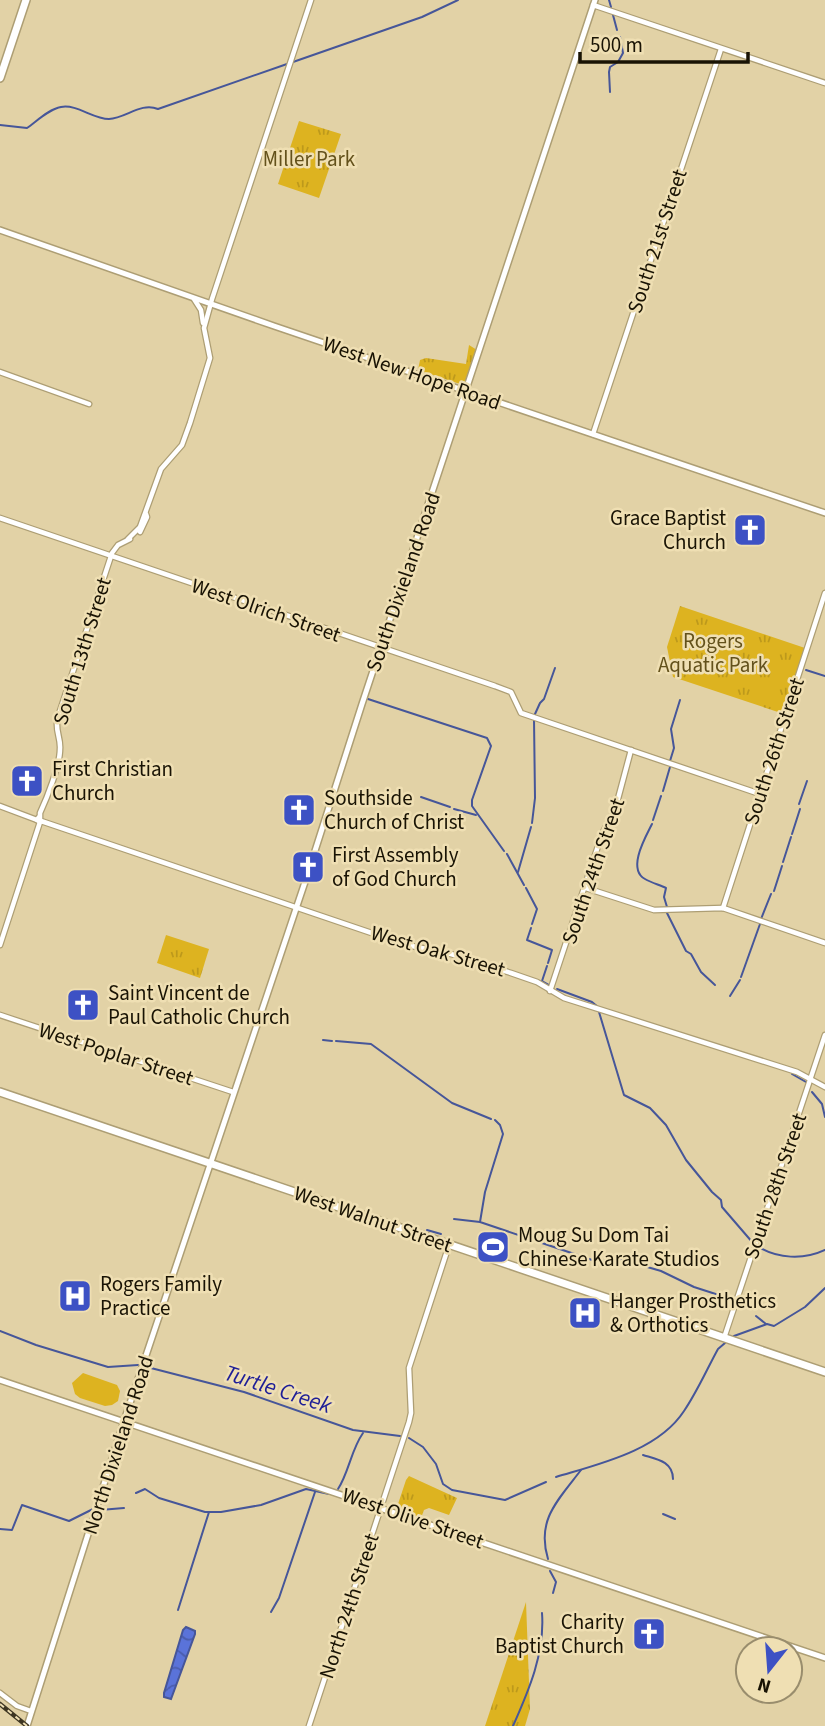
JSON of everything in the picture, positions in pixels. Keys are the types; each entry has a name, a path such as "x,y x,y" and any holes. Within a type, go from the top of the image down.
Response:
{"main road":[{"path":"0,78 26,0"},
{"name":"South Dixieland Road","path":"211,1164 594,3"},
{"name":"West New Hope Road","path":"0,230 194,299 825,513"},
{"name":"West Walnut Street","path":"0,1092 825,1372"},
{"name":"North Dixieland Road","path":"27,1726 124,1421 211,1164"},
{"name":"West Olive Street","path":"0,1380 825,1658"}],"street":[{"name":"South 13th Street","path":"0,945 60,754 56,722 110,557 118,545 138,535 144,527 160,469 182,445 197,403 210,358 204,328 311,0"},
{"path":"594,3 825,83"},
{"name":"South 21st Street","path":"593,434 721,49"},
{"path":"194,299 201,310 204,328"},
{"path":"0,372 89,404"},
{"name":"West Olrich Street","path":"0,518 511,692 521,713 760,794"},
{"name":"South 26th Street","path":"723,908 825,593"},
{"name":"South 24th Street","path":"550,991 602,834 615,810 631,750"},
{"name":"West Oak Street","path":"0,806 421,949 485,964 537,982 564,998 797,1072 825,1087"},
{"path":"586,888 654,911 723,908 825,943"},
{"name":"West Poplar Street","path":"0,1015 233,1092"},
{"name":"South 28th Street","path":"724,1338 825,1035"},
{"name":"North 24th Street","path":"309,1726 411,1413 409,1368 449,1245"},
{"path":"0,1693 17,1706 31,1712"}],"green space":[{"name":"Miller Park","path":"299,121 341,134 319,198 278,184"},
{"path":"469,345 477,350 463,385 418,370 420,360 426,358 466,364"},
{"name":"Rogers Aquatic Park","path":"680,606 805,648 784,714 673,677 667,647"},
{"path":"166,935 209,949 200,978 157,963"},
{"path":"83,1373 117,1385 120,1391 118,1401 105,1406 75,1394 72,1383"},
{"path":"409,1476 457,1498 449,1515 429,1508 424,1510 421,1518 396,1510"},
{"path":"526,1602 530,1709 525,1726 485,1726"}],"water":[{"path":"186,1627 195,1631 195,1634 171,1699 164,1697 164,1693"}],"waterway":[{"path":"293,62 422,17 458,0"},
{"path":"609,0 611,7"},
{"path":"613,15 617,30"},
{"path":"610,92 610,67 618,62 623,53 620,37"},
{"path":"0,125 27,128 61,107 109,119 146,107 158,109 287,64"},
{"path":"535,714 544,699 555,668"},
{"path":"806,670 825,676"},
{"path":"368,699 487,738 491,746 472,806 504,851"},
{"path":"670,761 674,748 671,729 680,700"},
{"path":"532,823 535,798 534,719"},
{"path":"663,791 670,767"},
{"path":"799,804 807,781"},
{"path":"653,820 661,796"},
{"path":"421,797 450,807"},
{"path":"454,809 476,815"},
{"path":"792,834 800,809"},
{"path":"652,824 639,853 638,868 645,879 666,888 664,897 667,907"},
{"path":"518,872 531,827"},
{"path":"783,862 791,837"},
{"path":"507,854 524,885"},
{"path":"774,891 782,866"},
{"path":"526,888 537,909 532,924"},
{"path":"761,919 771,894"},
{"path":"667,913 686,951 691,954 701,972 715,985"},
{"path":"741,977 760,924"},
{"path":"531,928 527,940 552,950 548,963"},
{"path":"547,966 542,981 549,985"},
{"path":"730,996 740,980"},
{"path":"557,989 592,1002 598,1007"},
{"path":"599,1012 624,1095 650,1108 666,1125 686,1160 721,1200 722,1207 753,1243"},
{"path":"323,1040 332,1041"},
{"path":"336,1041 371,1044 452,1103 491,1119"},
{"path":"792,1074 806,1082"},
{"path":"812,1092 822,1104 825,1117"},
{"path":"495,1120 503,1134 485,1192 480,1222 539,1242"},
{"path":"454,1219 480,1222"},
{"path":"427,1230 441,1234"},
{"path":"542,1243 601,1263 613,1257 661,1271 694,1287 728,1298 733,1305"},
{"path":"757,1246 773,1254 791,1257 825,1250"},
{"name":"Turtle Creek","path":"734,1336 767,1324 774,1326 805,1307 825,1288"},
{"path":"756,1316 766,1324"},
{"name":"Turtle Creek","path":"0,1331 108,1367 138,1365"},
{"name":"Turtle Creek","path":"556,1477 626,1454 643,1446 673,1425 698,1388 718,1349 725,1343"},
{"name":"Turtle Creek","path":"147,1367 244,1392 353,1430 400,1436"},
{"path":"338,1489 363,1433"},
{"name":"Turtle Creek","path":"409,1438 423,1447 436,1464 443,1484 452,1490 505,1500 546,1482"},
{"path":"643,1455 667,1465 673,1479"},
{"path":"548,1559 545,1533 551,1511 581,1470"},
{"path":"136,1493 145,1489 159,1498 205,1512 261,1505 306,1489 329,1494"},
{"path":"271,1612 279,1598 315,1492"},
{"path":"0,1529 12,1530 22,1505 69,1521 93,1509"},
{"path":"100,1510 124,1508"},
{"path":"178,1610 209,1512"},
{"path":"663,1514 675,1519"},
{"path":"550,1571 556,1582 553,1593"},
{"path":"513,1726 538,1657 542,1613"}],"railway":[{"path":"0,1704 27,1726"}],"place":[{"name":"Grace Baptist Church","path":"750,530"},
{"name":"First Christian Church","path":"27,781"},
{"name":"Southside Church of Christ","path":"299,810"},
{"name":"First Assembly of God Church","path":"308,867"},
{"name":"Saint Vincent de Paul Catholic Church","path":"83,1005"},
{"name":"Moug Su Dom Tai Chinese Karate Studios","path":"493,1247"},
{"name":"Rogers Family Practice","path":"75,1296"},
{"name":"Hanger Prosthetics & Orthotics","path":"585,1313"},
{"name":"Charity Baptist Church","path":"649,1634"}]}
